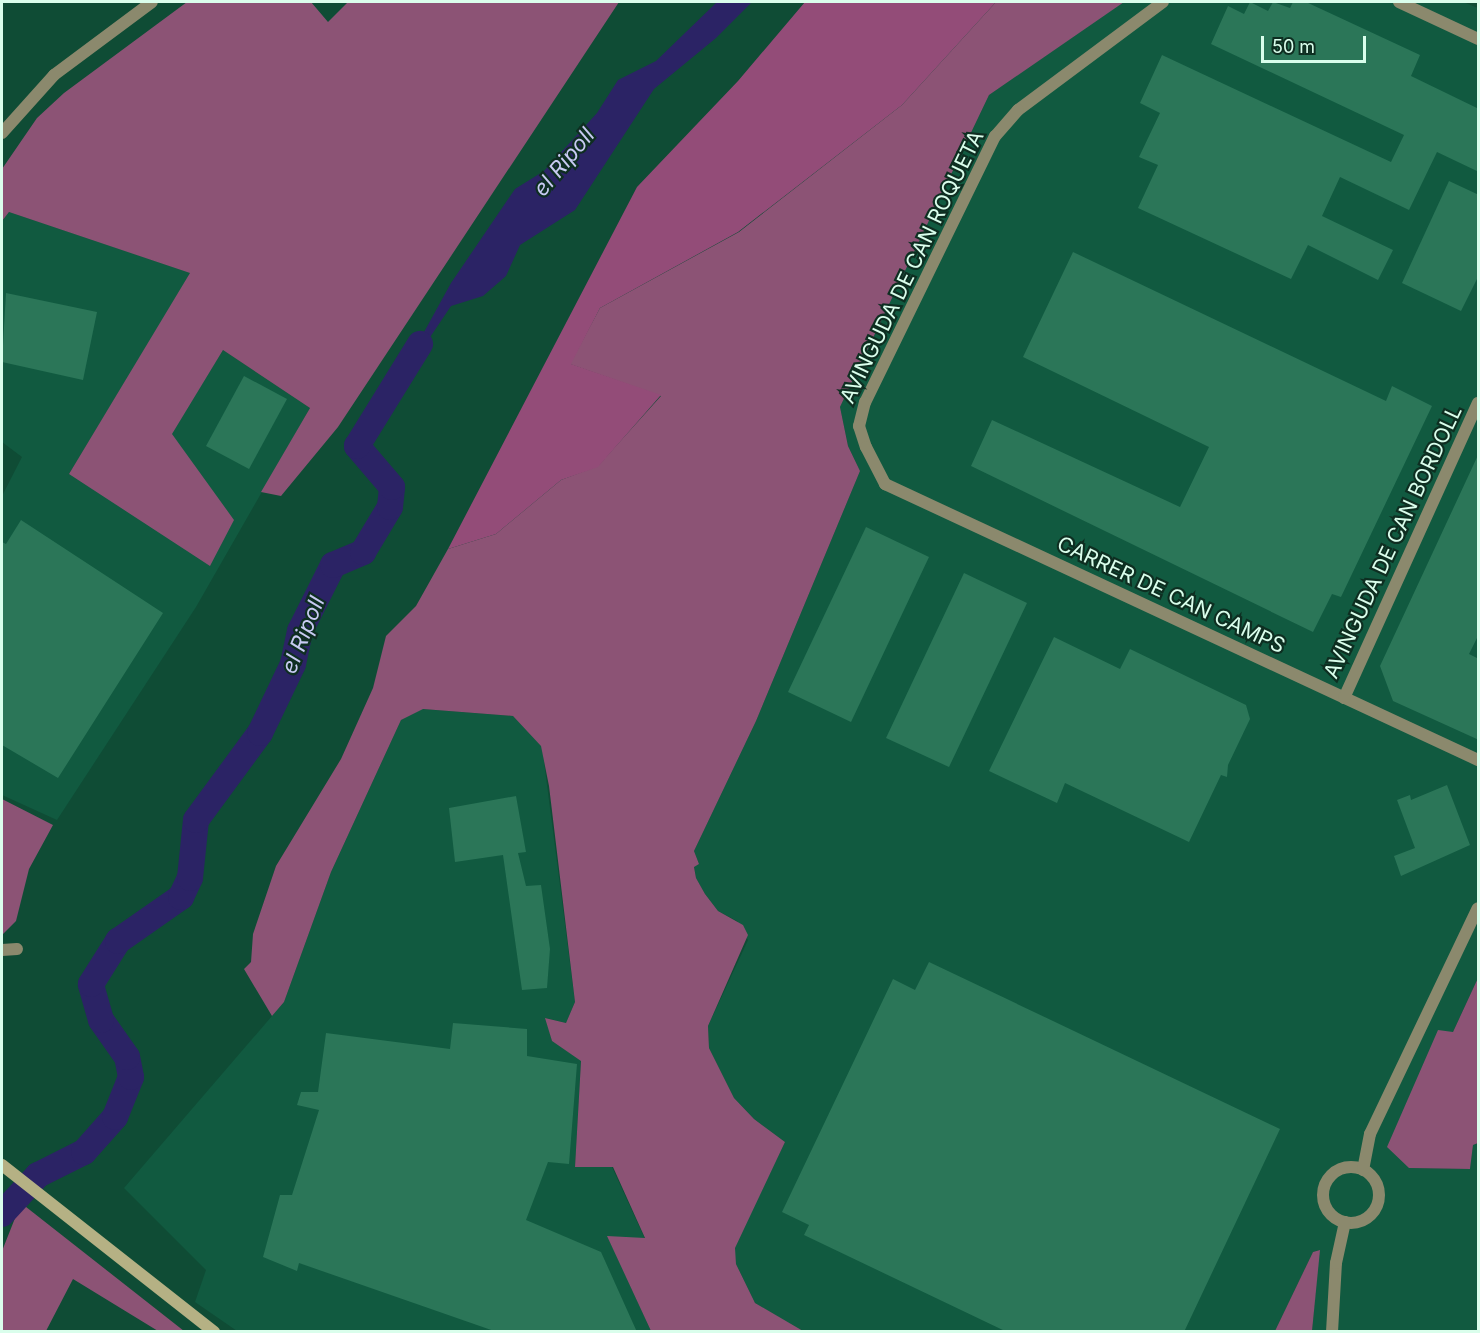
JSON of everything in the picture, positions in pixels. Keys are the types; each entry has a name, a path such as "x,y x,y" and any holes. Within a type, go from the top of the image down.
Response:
{"main road":[{"path":"2,1165 109,1252 214,1332"}],"street":[{"path":"2,133 54,75 152,2"},
{"name":"AVINGUDA DE CAN ROQUETA","path":"866,447 858,426 865,402 995,136 1018,110 1163,2"},
{"path":"1399,2 1479,39"},
{"name":"AVINGUDA DE CAN BORDOLL","path":"1344,698 1479,403"},
{"name":"CARRER DE CAN CAMPS","path":"866,447 885,484 1479,760"},
{"path":"1363,1170 1370,1134 1479,908"},
{"path":"2,950 17,949"},
{"path":"1339,1170 1363,1170 1376,1184 1377,1205 1367,1218 1345,1222 1330,1213 1324,1189 1339,1170"},
{"path":"1332,1332 1333,1286 1345,1222"}],"shaded area":[{"path":"187,2 311,2 328,22 348,2 619,2 338,427 281,496 261,492 310,408 223,350 172,434 234,520 210,566 69,474 190,273 9,212 2,221 2,169 37,118 64,93"},
{"path":"805,2 996,2 902,105 738,232 600,308 571,364 661,395 598,467 561,480 496,534 448,549 637,187 738,81"},
{"path":"996,2 1124,2 989,95 840,407 848,446 860,471 756,721 694,851 699,864 694,867 696,878 705,894 718,911 743,925 748,935 708,1026 709,1048 734,1098 754,1119 785,1142 735,1248 736,1264 755,1303 803,1331 651,1331 607,1236 645,1238 613,1167 575,1167 581,1061 552,1041 545,1018 566,1023 575,1002 549,786 541,746 513,716 423,709 401,720 331,872 284,1002 272,1016 244,969 251,962 253,934 276,866 341,759 373,688 386,636 416,606 448,549 496,534 561,480 598,466 661,396 570,364 600,308 739,232 902,105"},
{"path":"1123,2 1463,2 1478,8 1478,978 1453,1032 1409,1168 1470,1169 1473,1145 1478,1143 1478,1331 1312,1331 1319,1250 1313,1252 1275,1331 803,1332 755,1303 736,1264 734,1248 785,1142 754,1119 734,1098 709,1048 708,1026 748,940 737,921 718,911 705,894 696,878 694,866 699,864 694,851 756,721 860,471 848,446 840,407 989,95"},
{"path":"9,212 191,273 69,474 233,520 171,434 223,350 310,408 196,607 57,820 2,795 2,496 22,457 2,442 2,221"},
{"path":"422,709 513,716 542,746 575,1002 566,1023 546,1018 552,1041 581,1060 575,1167 612,1167 645,1239 608,1237 651,1331 237,1331 195,1302 206,1270 124,1188 284,1002 331,872 401,720"},
{"path":"2,799 53,825 29,869 16,921 2,935"},
{"path":"1478,978 1478,1143 1473,1145 1470,1169 1409,1168 1387,1147 1438,1030 1453,1032"},
{"path":"21,1203 184,1331 158,1331 73,1279 46,1331 2,1331 2,1251"},
{"path":"1320,1250 1312,1331 1275,1331 1313,1252"}],"water":[{"path":"717,2 752,2 716,38 654,89 575,210 520,245 506,276 483,296 451,306 406,373 401,374 451,283 515,189 544,171 597,113 618,80 656,61"}],"building":[{"path":"1250,2 1268,11 1273,2 1290,8 1293,2 1306,2 1420,55 1411,76 1479,109 1479,172 1437,152 1409,210 1340,177 1322,216 1393,250 1378,280 1308,245 1291,279 1138,208 1158,165 1139,157 1160,113 1140,103 1162,55 1391,162 1404,135 1211,44 1228,6 1244,14"},
{"path":"1449,181 1479,195 1479,275 1461,311 1402,283"},
{"path":"1073,252 1386,401 1392,386 1432,406 1341,597 1332,594 1313,632 971,466 992,420 1180,507 1209,447 1023,357"},
{"path":"6,293 97,312 83,380 2,362"},
{"path":"244,376 287,399 249,469 206,446"},
{"path":"1479,453 1479,634 1469,654 1479,659 1479,740 1393,701 1380,666"},
{"path":"21,520 163,613 58,778 2,745 2,542 6,544"},
{"path":"866,527 929,557 851,722 788,692"},
{"path":"964,573 1027,603 949,767 886,738"},
{"path":"1054,637 1120,669 1130,649 1246,705 1250,719 1228,765 1227,777 1221,775 1189,842 1065,783 1057,803 989,771"},
{"path":"1447,785 1470,845 1401,876 1394,856 1415,848 1397,800 1410,795 1411,800"},
{"path":"516,796 526,852 518,853 526,886 541,885 550,949 547,988 522,990 503,855 455,862 449,808"},
{"path":"929,962 1280,1129 1184,1332 1007,1332 804,1235 809,1225 782,1212 893,979 915,990"},
{"path":"453,1023 527,1029 527,1056 577,1064 569,1164 548,1162 526,1220 601,1252 637,1332 497,1332 299,1263 297,1271 263,1257 280,1195 292,1195 319,1110 297,1105 301,1092 318,1092 326,1033 450,1049"}],"waterway":[{"name":"el Ripoll","path":"2,1214 38,1175 84,1152 115,1117 131,1077 127,1057 101,1020 91,984 118,941 181,897 190,878 196,820 260,733 293,664 300,631 333,565 363,552 390,507 392,487 357,446 420,344"}]}
